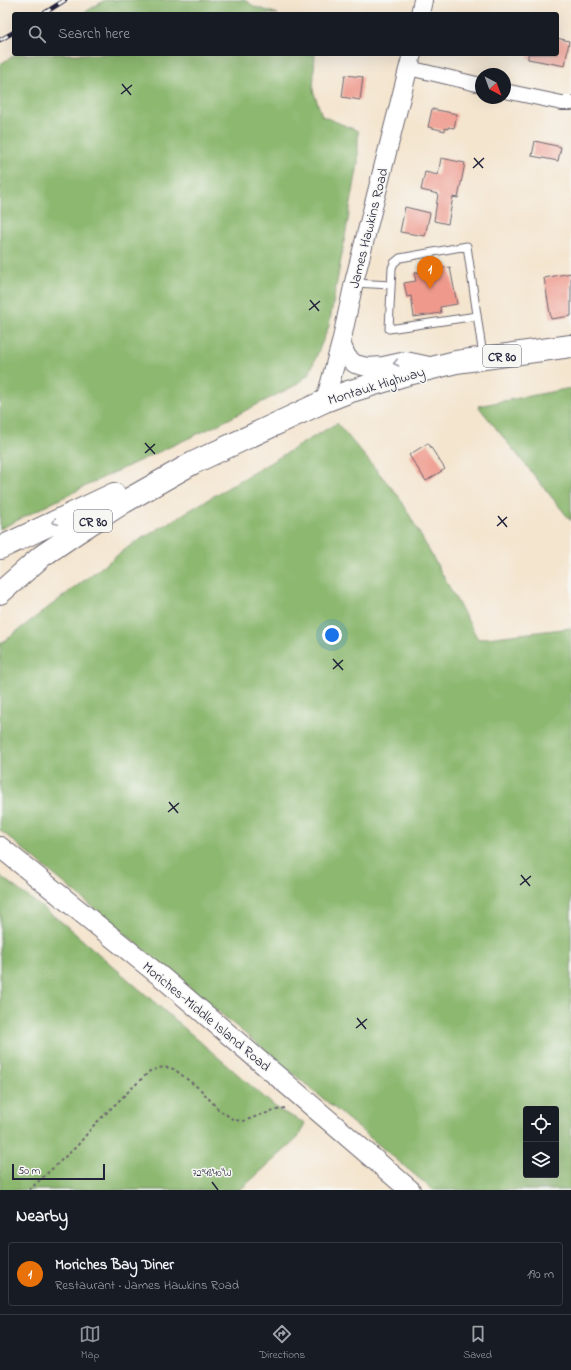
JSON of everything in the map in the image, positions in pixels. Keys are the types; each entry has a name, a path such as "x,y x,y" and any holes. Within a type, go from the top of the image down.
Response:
{"main road":[{"name":"Montauk Highway","path":"193,463 325,401 348,392 456,362 571,346"},
{"name":"CR 80","path":"0,548 112,495 193,463"},
{"name":"CR 80","path":"0,593 42,556 66,539 124,502 193,463"},
{"name":"Moriches-Middle Island Road","path":"0,847 164,979 410,1190"}],"street":[{"path":"420,12 423,0"},
{"path":"411,61 475,83"},
{"name":"James Hawkins Road","path":"325,401 411,61"},
{"path":"511,92 562,103 571,103"},
{"path":"341,342 347,357 355,364 383,366 406,361 434,367"}],"lane":[{"path":"477,316 389,329 391,285 394,263 400,258 466,246 477,316 483,358"},
{"path":"354,282 391,285"}],"path":[{"path":"29,1190 77,1146 95,1124 138,1082 150,1071 162,1067 174,1069 201,1090 218,1109 234,1120 244,1121 290,1107"}],"green space":[{"path":"105,0 245,0 255,7 271,12 85,12"},
{"path":"14,56 315,56 313,90 322,116 358,131 358,164 329,326 309,374 294,386 213,427 100,479 0,529 0,64"},
{"path":"571,388 571,521 478,406"},
{"path":"337,423 400,498 478,639 571,628 571,1190 433,1190 0,830 0,644 131,545"},
{"path":"0,876 63,923 279,1110 305,1123 298,1138 240,1190 0,1190"}],"building":[{"path":"559,38 569,41 565,66 528,59 528,56 559,56"},
{"path":"345,75 363,77 360,100 342,97"},
{"path":"432,109 457,114 454,128 445,128 445,131 428,127"},
{"path":"535,141 561,147 558,161 532,156"},
{"path":"441,158 465,163 458,198 453,197 448,224 434,221 438,194 421,190 425,172 438,175"},
{"path":"405,207 430,213 425,236 400,232"},
{"path":"450,267 457,304 440,307 441,313 414,317 411,296 407,297 404,283 416,281 414,273"},
{"path":"571,273 571,316 551,319 544,278"},
{"path":"428,443 445,469 426,481 409,455"}],"railway":[{"path":"46,12 65,0"},
{"path":"0,40 12,33"}],"place":[{"name":"Moriches Bay Diner","path":"430,289"}]}
